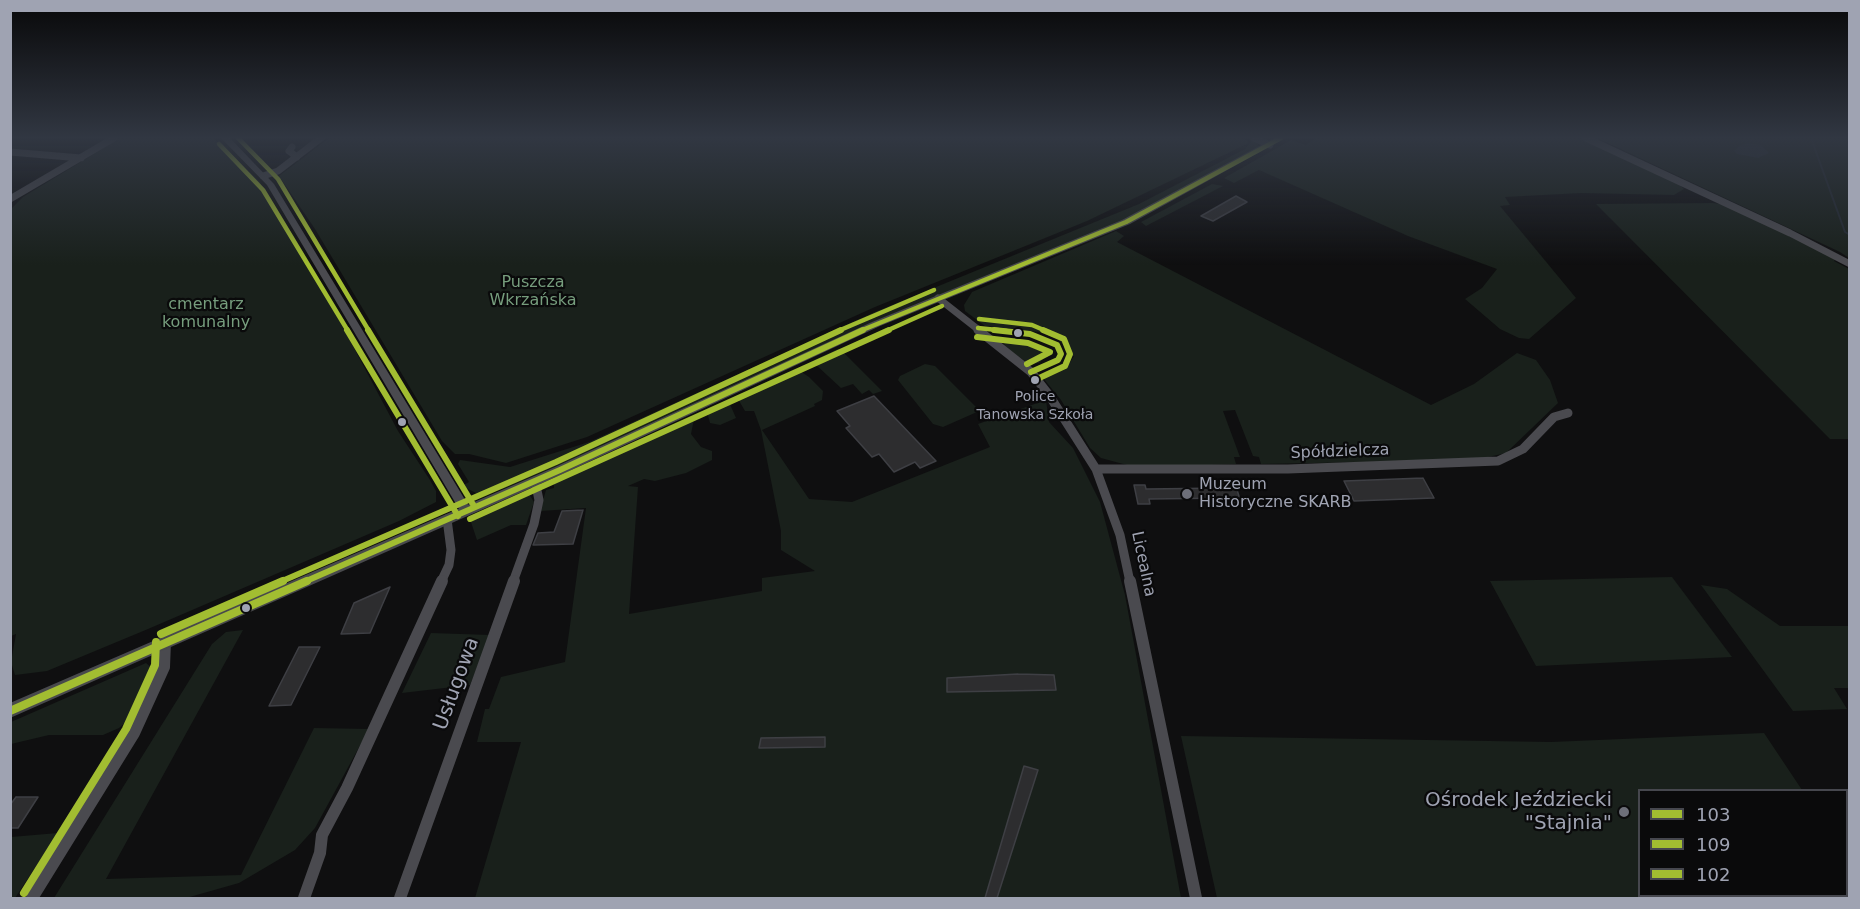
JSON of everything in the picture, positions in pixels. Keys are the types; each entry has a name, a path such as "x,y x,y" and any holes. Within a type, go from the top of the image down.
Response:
{"main road":[{"path":"10,711 535,481 840,340 1126,222 1204,180"}],"street":[{"path":"10,199 42,180"},
{"path":"266,180 287,210 466,511"},
{"path":"1678,180 1790,232 1850,264"},
{"name":"Licealna","path":"938,298 1031,372 1096,469 1120,535 1196,898"},
{"name":"Spółdzielcza","path":"1096,469 1288,469 1498,461 1523,449 1554,417 1568,413"},
{"name":"Usługowa","path":"400,898 534,524 539,500 535,481"},
{"path":"304,898 320,853 322,835 352,777 449,565 451,550 447,519"},
{"path":"32,898 134,733 164,667 165,642"}],"green space":[{"name":"cmentarz komunalny","path":"50,180 258,180 264,194 337,316 398,431 430,480 436,491 436,502 399,521 47,671 15,675 11,662 16,634 11,636 11,209 23,197"},
{"name":"Puszcza Wkrzańska","path":"282,180 1171,180 1087,221 875,307 587,437 506,463 469,454 455,454 442,441 315,229"},
{"path":"1184,180 1198,180 1116,225 875,321 644,429 503,489 476,493 462,486 469,482 458,464 460,460 510,467 589,442 875,312 1139,204"},
{"path":"1283,180 1672,180 1684,189 1674,195 1581,193 1505,197 1510,205 1500,206 1576,298 1529,339 1519,338 1500,329 1465,299 1482,288 1497,269 1408,236"},
{"path":"1687,180 1849,180 1849,258"},
{"path":"1212,184 1223,186 1146,226 1141,222"},
{"path":"1713,203 1727,205 1836,259 1834,261 1849,269 1849,439 1830,439 1596,204"},
{"path":"1116,231 1124,236 1117,242 1431,405 1474,384 1517,353 1536,360 1550,380 1558,403 1506,453 1475,460 1261,464 1259,457 1253,456 1235,410 1223,411 1240,457 1234,457 1236,464 1138,468 1101,458 1090,448 1061,400 1043,378 1043,373 1047,371 1053,375 1066,369 1074,356 1067,356 1066,348 1058,339 1039,332 985,326 965,311 964,305 972,292"},
{"path":"1005,341 1034,344 1043,349 1046,356 1039,363 1029,364 1004,345"},
{"path":"838,349 882,391 873,394 869,390 862,394 853,384 841,388 814,363 814,360"},
{"path":"925,364 935,366 976,407 977,412 943,427 933,424 898,380 900,376"},
{"path":"797,369 823,391 822,400 814,404 815,406 762,430 809,499 852,502 990,447 978,424 1046,400 1049,422 1073,448 1100,502 1125,595 1181,898 475,898 521,742 477,742 485,709 489,709 501,677 565,662 586,508 540,511 546,490 554,488 554,483 694,419 691,434 701,447 712,451 712,460 686,473 655,481 644,479 628,486 638,487 629,614 762,591 762,578 815,571 781,550 781,531 761,430 754,411 745,411 738,399"},
{"path":"729,402 736,418 720,425 710,423 707,412"},
{"path":"529,494 534,502 526,525 511,525 477,540 470,519"},
{"path":"1672,577 1732,657 1536,666 1490,581"},
{"path":"1701,585 1727,589 1780,626 1849,626 1849,688 1834,688 1847,709 1793,711"},
{"path":"243,630 106,879 241,875 314,728 369,729 315,828 295,850 239,883 186,898 54,898 212,644 226,632"},
{"path":"431,633 490,635 470,685 402,693"},
{"path":"146,663 152,668 153,676 134,715 119,728 103,735 49,735 11,744 11,722"},
{"path":"1764,733 1801,789 1638,789 1638,897 1848,897 1848,860 1849,898 1217,898 1181,736 1551,742"},
{"path":"58,833 15,898 11,898 11,837"}],"building":[{"path":"1236,196 1247,202 1213,221 1201,216"},
{"path":"874,396 936,461 920,468 915,462 894,472 879,454 872,457 846,428 850,426 837,411"},
{"path":"1423,478 1434,498 1354,501 1344,481"},
{"name":"Muzeum Historyczne SKARB","path":"1235,483 1241,503 1230,503 1228,498 1149,499 1150,504 1138,504 1134,485 1145,485 1146,489 1225,488 1223,484"},
{"path":"583,510 573,544 533,545 538,533 554,532 562,511"},
{"path":"390,587 370,633 341,634 354,603"},
{"path":"299,647 320,647 291,705 269,706"},
{"path":"1018,674 1054,675 1056,690 947,692 947,678"},
{"path":"825,737 825,747 759,748 761,738"},
{"path":"1024,766 1038,770 997,898 985,898"},
{"path":"16,797 38,797 18,828 10,828 10,805"}],"waterway":[{"path":"1826,180 1845,232 1850,235"}],"transit line":[{"name":"109","path":"254,180 263,190 458,516"},
{"name":"102","path":"279,180 474,506"},
{"name":"103","path":"10,711 560,470 876,324 1126,222 1203,180"},
{"name":"102","path":"161,634 556,462 827,336 934,290"},
{"name":"109","path":"470,519 942,306"},
{"name":"102","path":"979,319 1032,325 1064,339 1070,354 1065,366 1035,380"},
{"name":"103","path":"978,328 1030,334 1057,345 1061,354 1058,360 1031,372"},
{"name":"109","path":"977,337 1028,343 1050,352 1027,364"},
{"name":"102","path":"24,893 126,729 155,665 156,642"}],"place":[{"name":"Police Tanowska Szkoła","path":"1035,380"},
{"name":"Muzeum Historyczne SKARB","path":"1187,494"},
{"name":"Ośrodek Jeździecki \"Stajnia\"","path":"1624,812"}]}
